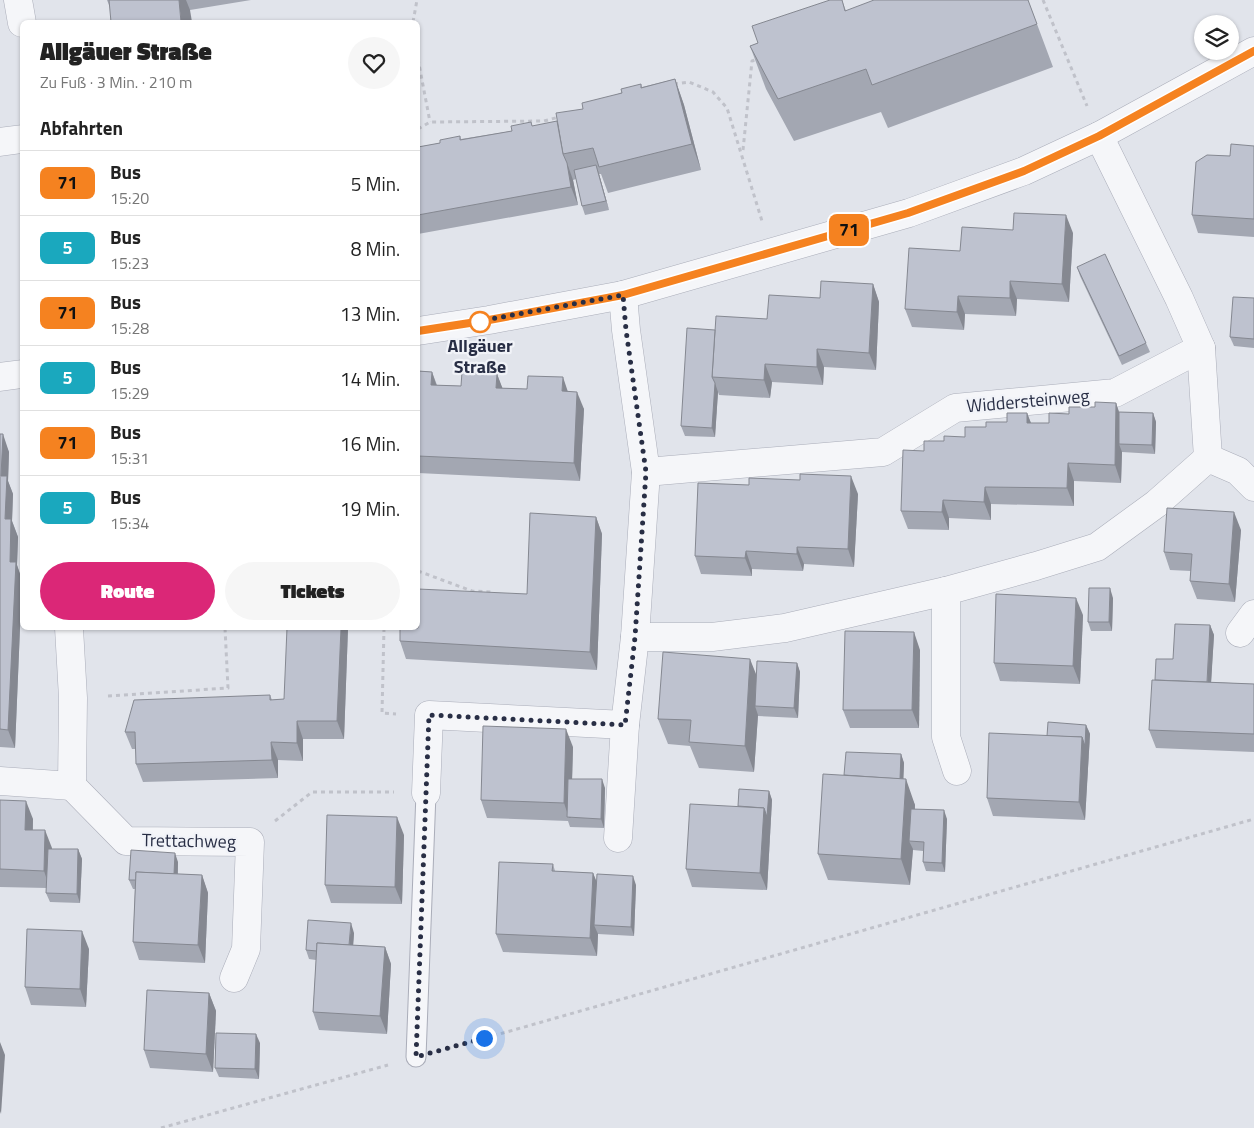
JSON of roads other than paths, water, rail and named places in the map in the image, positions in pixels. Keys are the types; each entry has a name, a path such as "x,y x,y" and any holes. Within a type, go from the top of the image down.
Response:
{"street":[{"path":"18,0 21,20"},
{"path":"420,331 623,295 918,210 1024,171 1099,136 1254,51"},
{"path":"1099,136 1179,298 1201,348 1208,458"},
{"path":"0,142 20,139"},
{"path":"618,838 625,725 635,637 646,472 626,330 623,295"},
{"name":"Widdersteinweg","path":"646,472 884,452 955,408 1115,394 1201,348"},
{"path":"0,377 20,374"},
{"path":"1208,458 1238,471 1254,487"},
{"path":"635,637 712,636 785,628 946,591 1097,547 1156,504 1208,458"},
{"path":"946,591 946,737 957,771"},
{"path":"0,781 72,786 73,698 69,630"},
{"path":"426,793 429,715 625,725"},
{"name":"Trettachweg","path":"72,786 126,841 250,842 246,949 234,978"}],"lane":[{"path":"416,1057 426,793"}],"place":[{"name":"Allgäuer Straße","path":"480,322"}]}
